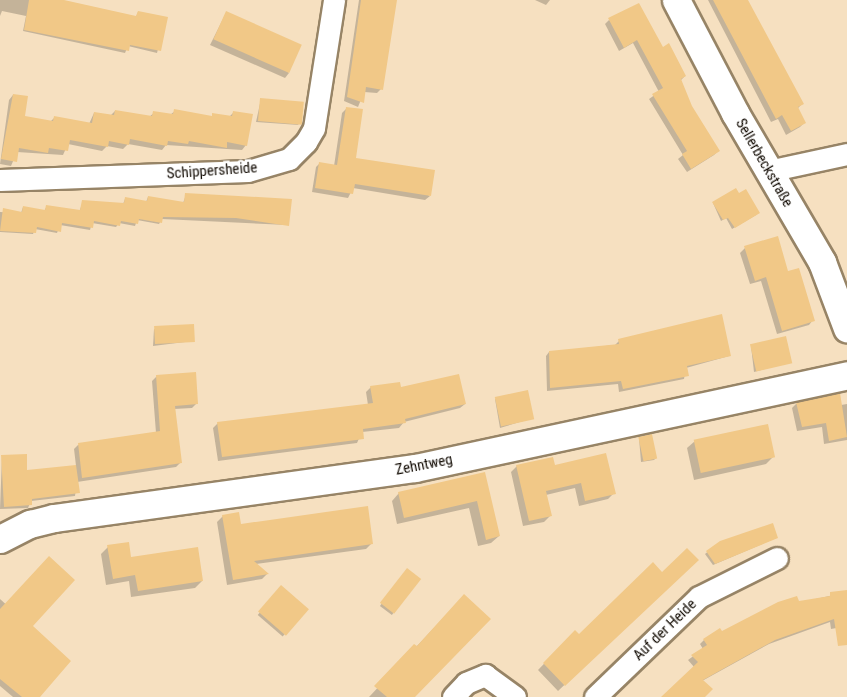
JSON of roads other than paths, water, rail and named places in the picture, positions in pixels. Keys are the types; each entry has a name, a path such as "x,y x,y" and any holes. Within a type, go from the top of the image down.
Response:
{"street":[{"name":"Schippersheide","path":"0,180 248,171 289,159 306,142 314,128 334,0"},
{"name":"Sellerbeckstraße","path":"676,0 768,171 822,262 847,328"},
{"path":"768,171 847,154"},
{"name":"Zehntweg","path":"0,539 30,524 54,518 415,468 847,375"},
{"name":"Auf der Heide","path":"595,697 699,597 777,558"},
{"path":"453,697 466,683 484,675 515,697"}]}
